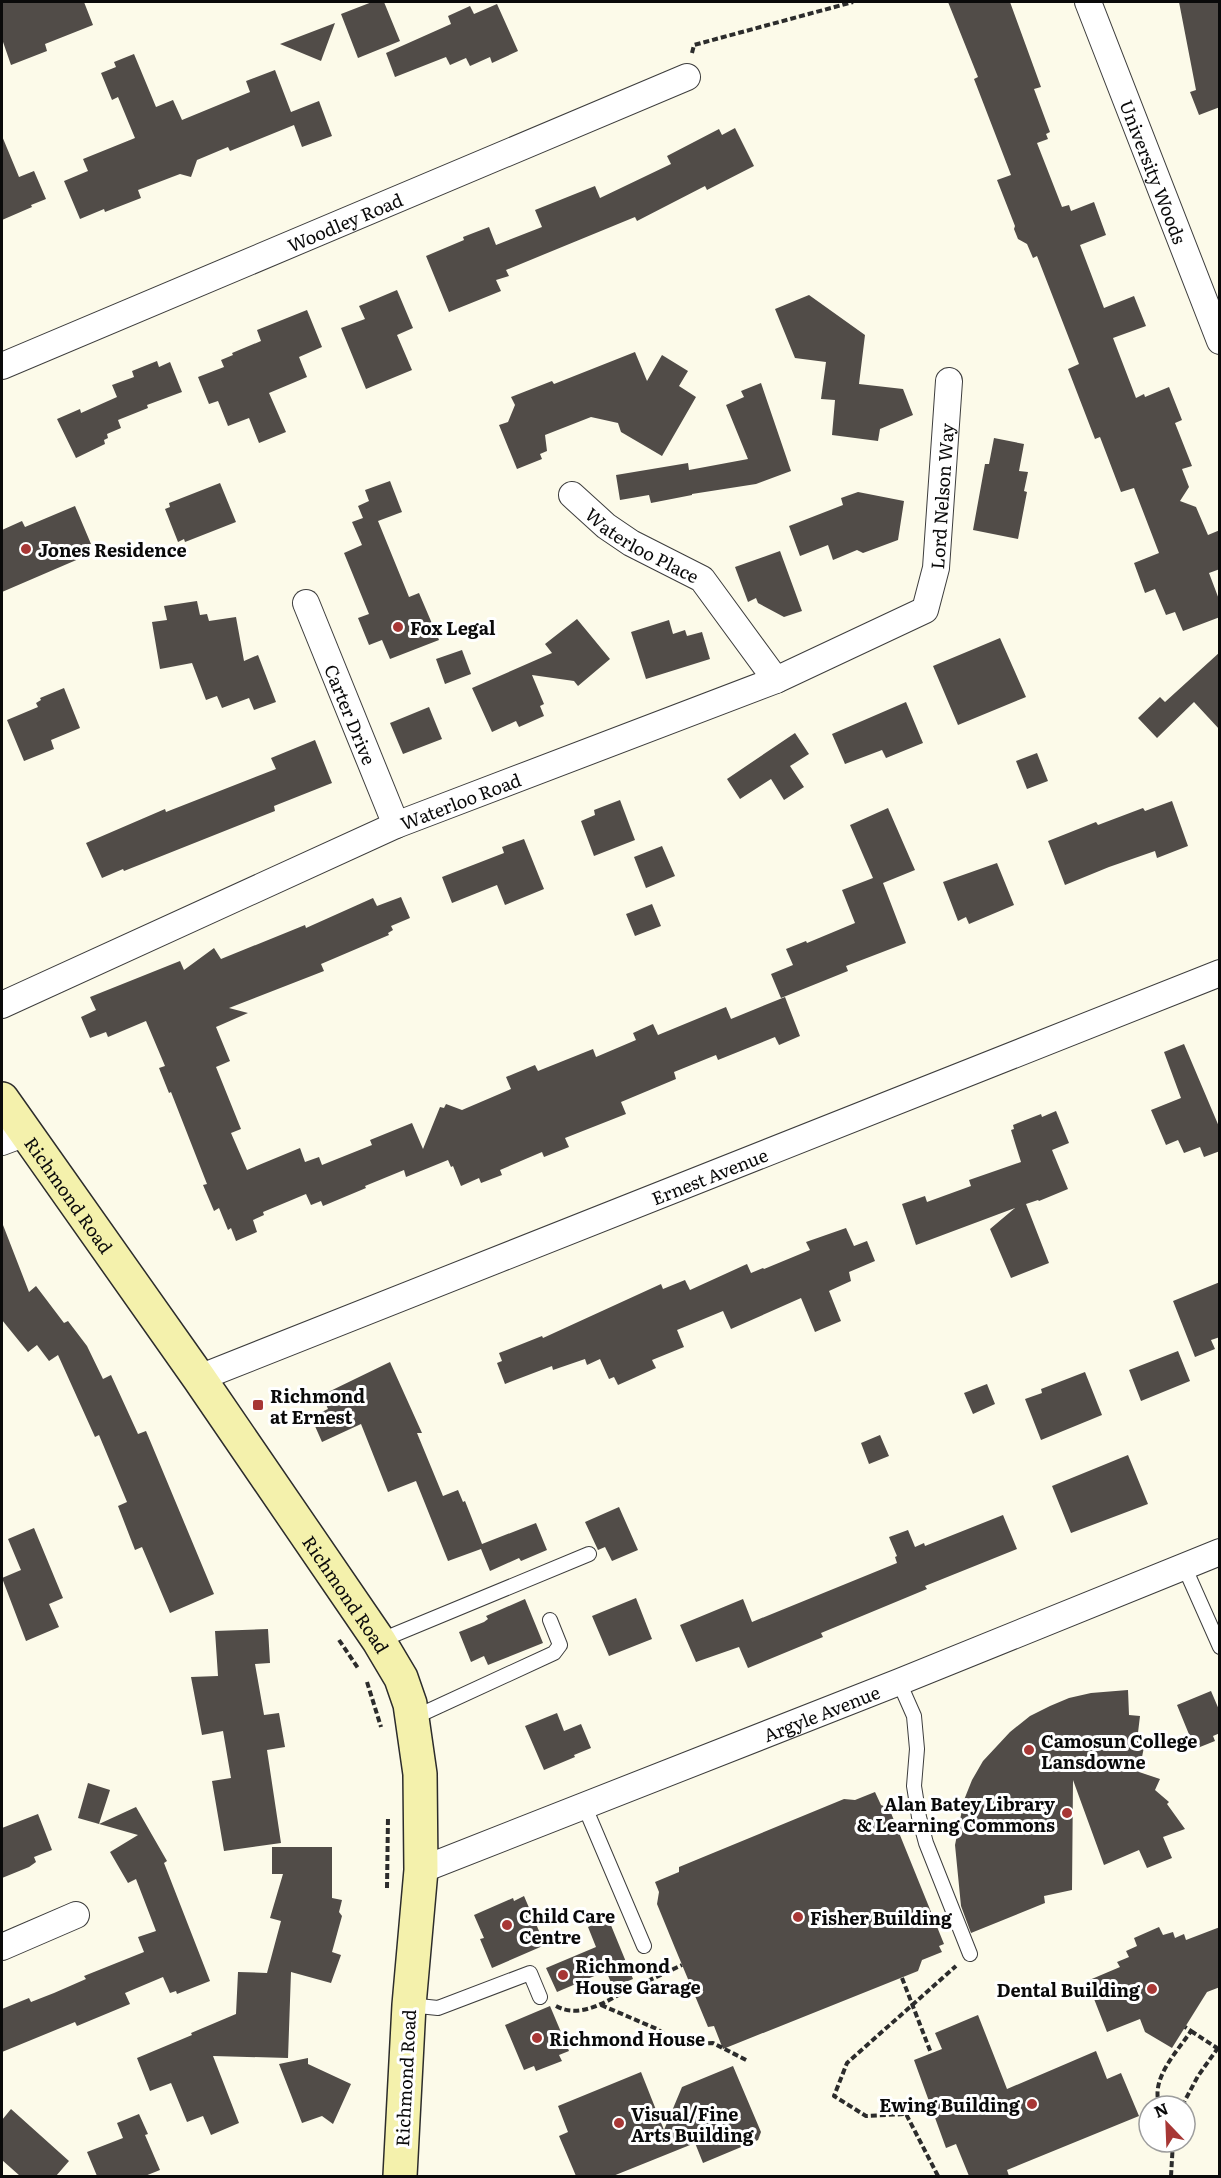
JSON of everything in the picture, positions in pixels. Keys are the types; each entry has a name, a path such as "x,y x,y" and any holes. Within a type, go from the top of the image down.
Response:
{"main road":[{"name":"Richmond Road","path":"2,1099 14,1137 199,1378 380,1641 401,1678 413,1718 420,1774 422,1870 409,2005 400,2176"}],"street":[{"name":"University Woods","path":"1088,2 1220,341"},
{"name":"Woodley Road","path":"2,366 687,77"},
{"name":"Lord Nelson Way","path":"925,610 936,568 949,381"},
{"name":"Waterloo Place","path":"572,495 606,526 631,543 702,579 776,680"},
{"name":"Carter Drive","path":"306,603 396,825"},
{"name":"Waterloo Road","path":"2,1005 396,825 776,680 925,610"},
{"name":"Ernest Avenue","path":"199,1378 1220,973"},
{"name":"Argyle Avenue","path":"422,1870 899,1682 1220,1552"},
{"path":"2,1947 76,1915"}],"lane":[{"path":"380,1641 589,1554"},
{"path":"1184,1566 1219,1651"},
{"path":"413,1718 554,1653 560,1645 550,1620"},
{"path":"899,1682 914,1716 917,1749 914,1786 919,1817 926,1843 970,1954"},
{"path":"584,1805 644,1946"},
{"path":"409,2005 438,2008 530,1973 540,1997"}],"path":[{"path":"687,77 694,45 853,2"},
{"path":"336,1635 367,1682 383,1732"},
{"path":"387,1895 388,1813"},
{"path":"938,2176 906,2115 866,2116 834,2096 847,2063 970,1954"},
{"path":"540,1997 552,1998 557,2008 586,2010 601,2005 682,1965"},
{"path":"902,1978 931,2054"},
{"path":"601,2005 657,2029 681,2045 713,2043 748,2061"},
{"path":"1185,2027 1218,2047 1188,2094"},
{"path":"1157,2094 1158,2085 1167,2067 1191,2031"},
{"path":"1171,2176 1172,2154"}],"building":[{"path":"2,2 84,2 93,25 45,44 47,51 11,65 2,39"},
{"path":"372,2 384,2 400,41 358,58 341,14"},
{"path":"948,2 1010,2 1041,87 1034,89 1050,132 1046,134 1048,139 1037,143 1062,207 1069,205 1071,211 1094,202 1106,235 1080,245 1104,308 1134,296 1146,326 1113,338 1136,398 1144,394 1145,397 1169,387 1182,420 1175,423 1192,466 1182,469 1189,487 1180,501 1196,507 1208,535 1220,530 1220,569 1209,573 1220,602 1220,617 1183,631 1175,612 1166,615 1155,589 1145,593 1134,563 1159,553 1134,488 1121,492 1100,437 1095,439 1068,369 1079,364 1037,256 1033,258 1027,244 1018,239 1014,229 1015,226 997,180 1011,175 974,79 978,77"},
{"path":"1179,2 1220,2 1220,107 1199,115 1190,92 1196,90"},
{"path":"497,4 518,51 492,63 490,57 470,66 466,58 450,65 446,57 395,77 386,53 451,24 448,16 470,6 474,14"},
{"path":"335,23 321,61 280,44"},
{"path":"134,54 156,107 173,100 182,120 250,92 246,81 275,70 291,112 319,101 332,136 302,147 294,125 230,151 228,147 197,160 191,177 180,174 138,190 141,198 80,219 64,181 88,171 83,159 135,138 118,97 112,100 101,73 116,67 114,62"},
{"path":"735,128 754,166 707,190 705,186 637,221 635,217 506,270 509,276 496,280 501,291 449,312 426,256 489,227 496,245 542,227 535,210 595,186 600,198 671,164 667,156 719,129 722,135"},
{"path":"2,136 19,177 34,171 46,199 2,220"},
{"path":"397,290 413,328 397,335 412,370 366,389 341,328 365,319 359,306"},
{"path":"809,295 865,335 859,384 903,389 913,415 880,429 878,441 832,435 835,400 821,399 826,362 795,358 775,309"},
{"path":"307,310 322,347 299,357 307,377 269,393 286,432 259,443 249,418 228,426 218,401 209,404 198,377 224,367 221,360 261,341 257,330"},
{"path":"635,352 647,381 662,355 688,371 679,386 696,397 662,456 621,432 618,423 591,417 545,435 547,451 540,454 542,459 517,469 499,425 508,422 515,405 511,397 552,381 554,384"},
{"path":"157,361 159,367 170,362 182,392 147,405 148,408 118,420 121,428 107,434 105,444 76,458 57,419 80,409 81,413 117,397 112,385 134,377 132,371"},
{"path":"761,383 791,471 756,484 651,503 649,495 620,500 616,475 688,463 689,470 748,459 726,405 744,397 741,391"},
{"path":"994,438 1024,444 1019,471 1028,472 1024,491 1027,492 1018,539 973,530 985,464 989,464"},
{"path":"390,481 402,512 378,521 409,597 419,593 439,640 390,659 382,640 369,645 358,618 369,614 344,553 362,545 352,522 363,518 358,506 369,501 365,490"},
{"path":"220,483 236,522 185,542 184,539 178,542 165,509 170,507 169,503"},
{"path":"858,492 904,501 898,540 863,553 857,550 833,560 828,545 800,556 789,526 843,505 841,498"},
{"path":"75,506 91,544 78,550 81,558 2,592 2,530 22,521 25,527"},
{"path":"780,551 802,611 784,617 758,603 756,598 748,602 735,567"},
{"path":"197,601 200,615 207,614 209,621 236,617 244,661 258,655 276,702 254,710 249,698 222,708 217,696 206,700 192,663 160,669 152,622 167,620 164,606"},
{"path":"577,619 610,659 578,686 574,681 532,675 544,704 540,706 544,716 519,727 516,721 492,732 472,688 552,653 545,644"},
{"path":"669,620 673,634 685,630 687,636 702,632 710,659 646,679 631,632"},
{"path":"1000,638 1026,697 958,725 933,666"},
{"path":"462,650 471,674 445,684 436,659"},
{"path":"1220,652 1220,730 1194,702 1157,738 1138,718 1160,697 1165,702"},
{"path":"64,688 80,728 51,740 54,749 24,761 7,720 38,707 36,703 41,700 40,698"},
{"path":"906,702 923,743 886,758 882,750 845,764 832,734"},
{"path":"429,707 442,739 403,754 390,723"},
{"path":"795,733 809,754 790,766 804,787 784,800 771,779 740,799 727,779"},
{"path":"315,740 332,783 274,806 275,811 102,878 86,843 165,809 166,812 276,769 271,758"},
{"path":"1037,753 1048,781 1027,789 1016,761"},
{"path":"620,800 635,840 594,856 581,821 595,815 594,810"},
{"path":"1172,801 1188,846 1157,858 1155,851 1065,885 1048,841 1096,822 1098,825 1143,808 1145,811"},
{"path":"888,808 915,870 883,883 906,943 846,966 848,971 781,998 771,974 793,965 786,949 855,923 842,890 873,878 850,825"},
{"path":"524,839 544,889 505,905 497,885 452,903 442,877 504,853 502,847"},
{"path":"662,846 675,876 646,888 634,857"},
{"path":"997,863 1014,905 969,924 966,917 958,921 943,882"},
{"path":"401,897 410,918 391,926 393,930 388,933 389,935 321,964 324,971 229,1008 248,1013 216,1027 230,1061 216,1067 241,1129 231,1133 247,1170 300,1148 305,1162 319,1157 322,1165 372,1145 370,1140 412,1123 423,1149 440,1107 444,1108 446,1104 462,1110 511,1089 506,1077 535,1065 538,1071 593,1049 596,1057 636,1040 633,1033 653,1024 658,1035 726,1007 731,1019 785,997 800,1036 779,1045 775,1037 718,1060 716,1055 674,1072 676,1079 621,1102 626,1114 565,1138 569,1147 544,1157 542,1152 500,1170 502,1175 481,1183 479,1178 461,1186 448,1160 406,1177 404,1170 323,1206 321,1201 311,1205 306,1194 263,1212 264,1215 253,1220 257,1232 236,1241 231,1228 228,1230 219,1208 214,1211 203,1185 207,1184 171,1092 169,1093 159,1068 165,1066 146,1021 108,1037 106,1032 90,1038 81,1017 96,1010 90,997 180,961 184,970 214,948 221,959 305,925 306,928 373,898 377,906"},
{"path":"652,904 661,926 635,936 626,914"},
{"path":"1184,1044 1220,1129 1220,1151 1204,1157 1200,1147 1184,1153 1178,1140 1166,1145 1151,1110 1181,1098 1164,1052"},
{"path":"1056,1111 1069,1143 1052,1150 1068,1189 1026,1204 1049,1263 1011,1278 990,1229 1015,1208 916,1245 902,1204 925,1196 927,1202 971,1186 969,1180 1021,1162 1011,1130 1014,1129 1013,1125"},
{"path":"3,1225 29,1292 36,1286 64,1323 68,1321 87,1346 103,1379 111,1375 138,1434 146,1431 214,1594 170,1613 142,1547 135,1550 118,1506 127,1502 99,1435 95,1437 58,1355 49,1361 37,1345 28,1352 2,1320"},
{"path":"846,1228 854,1246 867,1241 875,1261 849,1272 851,1281 829,1291 841,1321 815,1332 801,1298 731,1329 723,1311 677,1330 684,1347 652,1360 656,1368 618,1385 614,1377 609,1379 600,1359 587,1365 585,1359 553,1370 552,1366 505,1384 497,1363 502,1361 499,1353 542,1336 543,1338 661,1284 663,1289 685,1280 690,1290 747,1264 751,1273 764,1269 810,1250 806,1242"},
{"path":"1220,1282 1220,1337 1211,1340 1215,1349 1195,1357 1173,1301"},
{"path":"1178,1351 1190,1381 1141,1401 1129,1370"},
{"path":"390,1362 422,1433 417,1433 443,1496 458,1490 463,1502 465,1501 482,1544 536,1523 547,1550 521,1561 519,1558 490,1571 481,1549 448,1561 416,1481 388,1492 361,1424 322,1442 311,1417 328,1409 322,1395"},
{"path":"1085,1372 1102,1415 1041,1440 1025,1399 1042,1393 1041,1389"},
{"path":"987,1384 995,1404 973,1414 964,1393"},
{"path":"880,1435 889,1456 869,1464 861,1443"},
{"path":"1128,1455 1148,1504 1071,1533 1052,1486"},
{"path":"619,1507 638,1550 612,1561 605,1547 598,1550 585,1522"},
{"path":"1003,1515 1017,1549 925,1586 927,1589 821,1633 823,1637 748,1668 739,1647 696,1662 680,1625 743,1599 752,1622 897,1563 895,1557 897,1556 889,1537 908,1530 915,1547 924,1543 925,1546"},
{"path":"34,1528 63,1598 49,1604 59,1627 26,1641 2,1578 21,1570 8,1539"},
{"path":"636,1598 652,1639 609,1656 592,1616"},
{"path":"525,1599 543,1643 488,1665 484,1656 471,1662 459,1632 484,1622 488,1619 486,1616"},
{"path":"268,1629 270,1663 255,1664 264,1715 279,1713 285,1747 267,1750 281,1843 224,1851 212,1781 231,1778 223,1731 202,1735 191,1677 218,1676 215,1631"},
{"name":"Alan Batey Library & Learning Commons","path":"1128,1690 1129,1715 1140,1716 1137,1741 1145,1742 1139,1772 1160,1779 1155,1790 1169,1802 1167,1804 1185,1829 1163,1837 1172,1858 1147,1868 1139,1850 1104,1865 1073,1780 1072,1890 1044,1896 1045,1903 971,1933 961,1906 955,1845 964,1800 983,1761 1010,1732 1030,1716 1050,1706 1069,1698 1091,1693"},
{"path":"1211,1691 1220,1712 1220,1733 1213,1736 1215,1741 1195,1749 1177,1705"},
{"path":"557,1713 564,1731 581,1724 591,1748 544,1770 525,1726"},
{"path":"88,1783 110,1790 99,1824 78,1818"},
{"name":"Fisher Building","path":"875,1792 881,1805 889,1808 944,1944 939,1946 942,1952 922,1960 918,1971 723,2049 714,2026 708,2027 657,1904 659,1892 655,1882 679,1872 679,1867 844,1799 855,1800"},
{"path":"136,1807 167,1861 164,1863 210,1981 177,1994 176,1991 170,1993 163,1977 125,1993 130,2004 77,2026 75,2022 2,2052 2,2009 29,1998 31,2002 54,1993 86,1979 84,1976 144,1952 138,1937 156,1931 136,1879 128,1883 110,1852 138,1835 99,1824"},
{"path":"38,1814 52,1850 34,1857 36,1862 29,1867 2,1878 2,1828"},
{"path":"272,1847 332,1847 332,1898 342,1900 339,1912 342,1916 332,1952 341,1955 331,1983 291,1972 288,2058 213,2056 239,2123 211,2135 203,2116 187,2122 171,2083 150,2091 137,2058 236,2014 238,1972 267,1973 281,1921 270,1918 283,1874 272,1874"},
{"name":"Child Care Centre","path":"524,1896 545,1945 492,1968 480,1939 484,1938 474,1915 513,1898 514,1901"},
{"path":"608,1918 633,1979 613,1987 606,1971 557,1992 546,1968 596,1947 588,1927"},
{"name":"Dental Building","path":"1159,1927 1163,1935 1173,1932 1175,1938 1184,1934 1186,1940 1220,1927 1220,1987 1207,1992 1172,2048 1145,2032 1140,2019 1107,2032 1087,1981 1120,1967 1117,1962 1129,1957 1126,1951 1137,1946 1134,1938"},
{"name":"Richmond House","path":"550,2006 569,2051 559,2055 562,2061 536,2071 534,2066 524,2070 505,2025"},
{"name":"Ewing Building","path":"978,2015 1007,2089 1096,2051 1107,2079 1121,2073 1137,2111 1137,2117 1007,2170 1009,2176 969,2176 956,2144 946,2148 914,2060 942,2049 935,2033"},
{"path":"308,2058 308,2064 351,2084 333,2124 322,2116 302,2123 279,2064"},
{"name":"Visual/Fine Arts Building","path":"733,2066 761,2132 758,2140 703,2163 695,2143 613,2176 576,2176 559,2136 568,2132 558,2106 641,2072 664,2130 682,2087"},
{"path":"11,2109 69,2161 56,2176 20,2176 2,2160 2,2120"},
{"path":"139,2114 160,2170 145,2176 97,2176 87,2152 123,2138 117,2123"}],"place":[{"name":"Jones Residence","path":"26,549"},
{"name":"Fox Legal","path":"398,627"},
{"name":"Richmond at Ernest","path":"258,1405"},
{"name":"Camosun College Lansdowne","path":"1029,1750"},
{"name":"Alan Batey Library & Learning Commons","path":"1067,1813"},
{"name":"Fisher Building","path":"798,1917"},
{"name":"Child Care Centre","path":"507,1925"},
{"name":"Richmond House Garage","path":"563,1975"},
{"name":"Dental Building","path":"1152,1989"},
{"name":"Richmond House","path":"537,2038"},
{"name":"Ewing Building","path":"1032,2104"},
{"name":"Visual/Fine Arts Building","path":"619,2123"}]}
